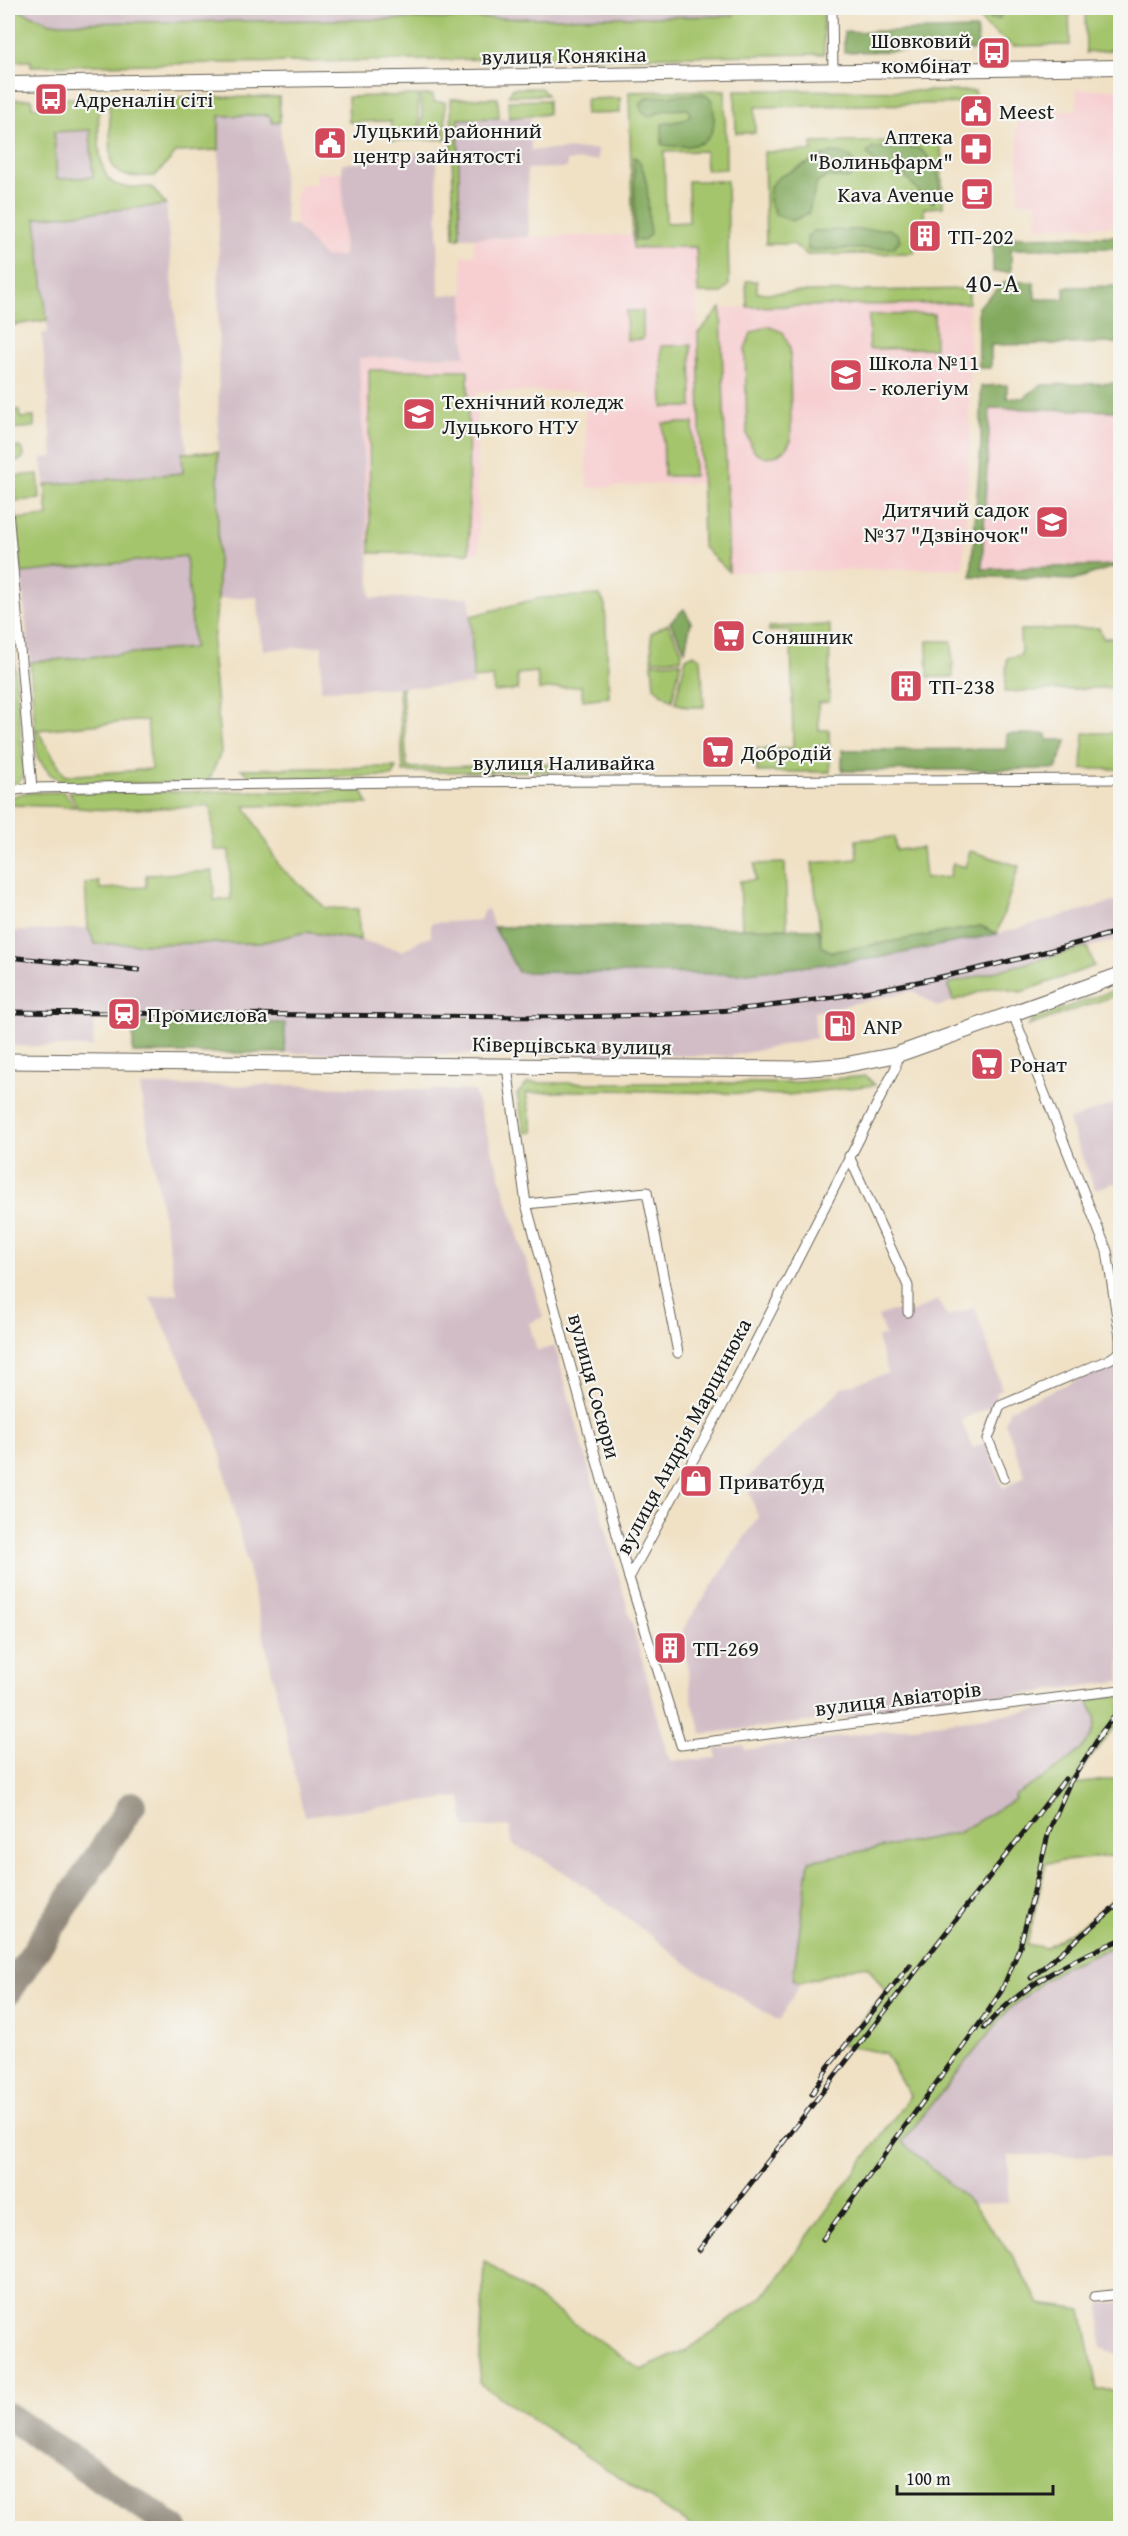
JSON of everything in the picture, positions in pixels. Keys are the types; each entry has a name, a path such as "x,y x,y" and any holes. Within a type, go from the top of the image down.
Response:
{"main road":[{"name":"Ківерцівська вулиця","path":"8,1061 796,1070 839,1066 896,1055 1120,975"}],"street":[{"path":"832,8 833,72"},
{"name":"вулиця Конякіна","path":"8,84 1120,67"},
{"path":"8,511 32,788"},
{"name":"вулиця Наливайка","path":"8,791 32,788 412,782 1120,779"},
{"path":"1004,1478 988,1439 1000,1406 1110,1359 1120,1352 1120,1337 1107,1251 1013,1014"},
{"name":"вулиця Андрія Марцинюка","path":"681,1744 629,1578 731,1390 896,1067 896,1055"},
{"name":"вулиця Сосюри","path":"507,1067 526,1204 629,1578"},
{"path":"849,1156 908,1286 908,1312"},
{"path":"526,1204 647,1192 678,1353"},
{"name":"вулиця Авіаторів","path":"681,1744 1120,1690"},
{"path":"1095,2297 1120,2294"}],"shaded area":[{"path":"18,8 734,8 734,16 51,23 18,10"},
{"path":"1077,89 1120,89 1120,226 1037,227 1037,202 1019,202 1017,111 1077,110"},
{"path":"270,115 273,123 280,122 286,225 296,225 324,257 344,256 342,163 361,163 362,160 366,160 366,155 412,154 412,152 428,154 428,162 437,162 439,295 463,294 465,356 359,358 370,587 371,598 470,597 473,685 321,690 322,646 263,650 257,597 218,599 219,116"},
{"path":"530,118 531,150 598,149 598,160 567,161 567,168 527,169 529,237 460,238 458,119"},
{"path":"90,130 93,178 57,179 54,132"},
{"path":"342,172 344,257 324,257 296,225 295,196 300,184 316,184 316,173"},
{"path":"166,205 187,453 182,454 183,473 45,485 42,458 53,457 42,334 48,333 36,218"},
{"name":"Технічний коледж Луцького НТУ","path":"632,235 633,248 696,247 701,482 587,488 585,391 476,392 479,553 368,553 359,358 465,356 462,256 474,255 474,238"},
{"name":"Школа №11 - колегіум","path":"969,303 970,442 963,568 729,572 721,308"},
{"name":"Дитячий садок №37 \"Дзвіночок\"","path":"990,408 1120,411 1120,564 982,569"},
{"path":"186,556 195,648 30,662 21,573"},
{"path":"1120,900 1120,939 948,984 953,1001 938,1007 913,991 814,1012 816,1038 731,1056 285,1053 284,1023 94,1021 93,1047 8,1046 8,932 88,928 95,944 260,943 306,932 360,940 403,951 421,939 431,937 431,923 480,920 484,910 488,909 494,927 518,972 738,974 878,958 997,934"},
{"path":"284,1085 474,1091 543,1317 529,1323 537,1351 555,1346 670,1761 717,1758 716,1749 743,1745 745,1750 1088,1703 1095,1708 1095,1729 1080,1751 1014,1796 1015,1799 958,1833 809,1862 793,1979 800,1983 779,2021 690,1966 588,1888 545,1860 513,1845 509,1826 465,1828 461,1797 304,1816 216,1435 150,1297 177,1294 140,1086"},
{"path":"1120,1101 1120,1185 1114,1183 1095,1189 1068,1121"},
{"path":"938,1300 947,1317 975,1307 1002,1389 995,1394 998,1403 961,1420 973,1448 986,1442 1003,1488 1025,1476 1005,1422 1010,1409 1120,1361 1120,1681 955,1703 955,1700 917,1704 909,1710 702,1734 692,1701 686,1656 667,1660 662,1658 658,1641 683,1634 683,1629 758,1517 745,1480 842,1388 888,1373 877,1338 885,1335 878,1316 892,1311 913,1312"},
{"path":"1120,1944 1120,2156 1008,2155 1008,2203 972,2204 902,2142 1007,2011 1066,1966"},
{"path":"1120,2302 1120,2355 1101,2348 1100,2304"}],"green space":[{"path":"8,8 17,8 51,23 733,16 734,8 823,8 824,54 31,66 31,61 12,61 12,66 8,65"},
{"path":"972,8 1069,8 1070,45 1013,46 986,26"},
{"path":"983,8 1004,8 999,19 991,19"},
{"path":"1085,8 1120,8 1120,49 1086,53"},
{"path":"977,29 978,50 844,52 844,32"},
{"path":"513,88 541,88 547,95 508,96"},
{"path":"725,90 726,169 706,170 705,151 664,152 666,223 689,222 688,181 727,181 729,285 722,293 698,293 696,247 633,248 629,92"},
{"path":"735,90 975,91 975,103 755,107 755,133 736,133"},
{"path":"703,94 712,99 714,125 711,134 698,144 662,145 662,124 684,120 690,115 688,109 665,110 649,117 641,110 641,103 647,97"},
{"path":"418,95 419,140 392,140 391,121 349,122 348,97"},
{"path":"420,95 433,95 434,102 445,102 446,139 421,140 421,119 423,119"},
{"path":"279,97 280,122 273,123 269,115 219,116 219,150 177,152 155,176 124,175 114,168 111,162 109,98"},
{"path":"56,98 99,99 99,146 108,178 124,187 152,187 166,205 36,218 47,320 8,326 8,100 32,99 32,107 56,107","holes":["90,130 93,177 57,179 54,132"]},
{"path":"498,98 499,118 458,119 460,238 454,238 451,99"},
{"path":"620,98 620,113 585,114 586,99"},
{"path":"548,100 548,114 509,118 508,101"},
{"path":"941,140 943,207 924,208 925,228 913,228 914,253 807,255 793,244 766,244 764,152 812,151 812,143"},
{"path":"916,147 929,158 937,172 939,187 933,203 902,174 875,163 867,153 873,148"},
{"path":"829,153 847,156 858,170 848,179 828,176 817,183 808,214 792,221 776,215 769,201 770,186 779,177"},
{"path":"634,157 638,159 642,167 647,186 650,234 643,241 635,240"},
{"path":"889,229 898,234 900,240 893,248 808,250 807,237 813,231"},
{"path":"1120,236 1120,248 1011,249 1011,272 993,272 993,246 1000,246 1000,237"},
{"path":"746,281 757,281 757,293 969,289 969,303 747,307"},
{"path":"1005,282 1034,282 1035,299 1064,299 1064,287 1120,286 1120,343 991,345 991,368 979,368 978,307"},
{"path":"721,308 729,572 703,547 698,333"},
{"path":"626,311 643,311 643,339 627,340"},
{"path":"934,314 935,348 869,349 869,315"},
{"path":"767,326 783,332 790,348 791,440 785,450 775,456 764,457 754,451 747,435 745,349 751,333"},
{"path":"691,345 692,407 663,407 661,346"},
{"path":"369,370 468,370 469,553 370,553"},
{"path":"1120,383 1120,411 990,408 982,569 1120,565 1073,580 971,576 981,442 981,386 1007,385 1007,398 1024,398 1040,385"},
{"path":"19,410 20,418 34,417 34,427 9,429 8,411"},
{"path":"663,423 693,423 694,476 664,476"},
{"path":"14,447 20,447 24,454 20,461 14,461 10,457 10,451"},
{"path":"218,452 218,599 212,650 221,752 208,783 65,784 50,774 37,757 30,662 194,648 186,556 21,573 17,519 48,516 45,485 183,473 182,453","holes":["147,720 151,769 65,776 37,730"]},
{"path":"38,474 40,499 15,501 13,476"},
{"path":"8,586 24,774 19,782 8,786"},
{"path":"600,595 605,605 609,697 583,700 581,686 539,690 537,672 517,674 518,690 494,692 493,677 473,679 471,616 540,598"},
{"path":"684,609 691,622 685,650 670,622"},
{"path":"668,624 682,651 681,659 652,660 651,633"},
{"path":"830,625 829,702 818,703 819,730 829,730 830,772 757,772 756,749 793,748 791,631 769,631 769,627"},
{"path":"1099,628 1103,638 1120,638 1120,687 1005,692 1007,658 1021,655 1020,630"},
{"path":"927,641 952,641 953,677 928,677"},
{"path":"694,654 701,659 704,707 687,707 675,703 686,658"},
{"path":"681,662 672,701 654,687 652,663"},
{"path":"399,688 402,688 407,768 612,762 612,771 403,772"},
{"path":"1084,733 1120,733 1120,769 1082,769"},
{"path":"1007,734 1047,734 1048,740 1067,740 1056,769 842,771 842,750 1006,749"},
{"path":"396,767 393,776 254,779 241,769"},
{"path":"362,791 368,804 245,806 280,867 326,908 358,909 360,940 306,932 260,943 95,944 88,928 85,883 99,882 100,889 146,887 146,875 213,871 214,900 231,899 229,850 214,850 211,806 108,810 78,808 69,792"},
{"path":"64,792 75,807 8,805 8,798 23,793"},
{"path":"894,837 896,850 922,848 925,879 949,877 953,864 965,867 970,851 1019,866 997,934 981,926 832,952 822,947 812,863 857,859 856,840"},
{"path":"785,863 787,928 742,929 740,881 755,880 755,864"},
{"path":"981,926 997,934 878,958 738,974 518,972 494,927 818,929 822,947 832,952"},
{"path":"1087,947 1094,966 1021,992 994,987 953,1001 948,984"},
{"path":"1120,988 1120,994 1028,1026 1034,1019"},
{"path":"133,1023 285,1023 285,1053 133,1053"},
{"path":"866,1076 875,1085 788,1095 610,1090 526,1093 533,1132 525,1133 517,1094 528,1083 786,1083"},
{"path":"1120,1695 1120,1721 1086,1763 1075,1784 1119,1778 1120,1855 1046,1863 1027,1944 1045,1948 1088,1921 1120,1892 1120,1944 1066,1966 1007,2011 902,2142 972,2204 1009,2251 1040,2304 1082,2310 1097,2390 1120,2390 1120,2528 694,2528 479,2383 484,2261 641,2370 686,2350 764,2296 910,2096 885,2053 840,2045 886,1992 868,1967 859,1966 800,1983 793,1979 809,1861 958,1833 1015,1799 1014,1796 1047,1776 1081,1749 1089,1739 1095,1725 1095,1717 1088,1699"}],"taxiway":[{"path":"8,1992 132,1805"},
{"path":"8,2416 174,2528"}],"railway":[{"path":"8,1012 539,1017 700,1012 788,1004 884,989 1027,957 1120,931"},
{"path":"8,957 138,970"},
{"path":"1099,1736 1120,1708"},
{"path":"823,2239 1002,1990 1020,1947 1049,1831 1069,1784 1103,1731"},
{"path":"782,2144 1065,1779"},
{"path":"1031,1978 1120,1903"},
{"path":"984,2028 998,2013 1030,1987 1083,1956 1120,1940"},
{"path":"812,2094 828,2067 910,1965"},
{"path":"699,2250 786,2138"}],"place":[{"name":"Шовковий комбінат","path":"994,53"},
{"name":"Адреналін сіті","path":"51,99"},
{"name":"Meest","path":"976,111"},
{"name":"Луцький районний центр зайнятості","path":"330,143"},
{"name":"Аптека \"Волиньфарм\"","path":"976,149"},
{"name":"Kava Avenue","path":"977,194"},
{"name":"ТП-202","path":"925,236"},
{"name":"Школа №11 - колегіум","path":"846,375"},
{"name":"Технічний коледж Луцького НТУ","path":"419,414"},
{"name":"Дитячий садок №37 \"Дзвіночок\"","path":"1052,522"},
{"name":"Соняшник","path":"729,636"},
{"name":"ТП-238","path":"906,686"},
{"name":"Добродій","path":"718,752"},
{"name":"Промислова","path":"124,1014"},
{"name":"ANP","path":"840,1026"},
{"name":"Ронат","path":"987,1064"},
{"name":"Приватбуд","path":"696,1481"},
{"name":"ТП-269","path":"670,1648"}],"district":[{"name":"40-А","path":"993,282"}]}
